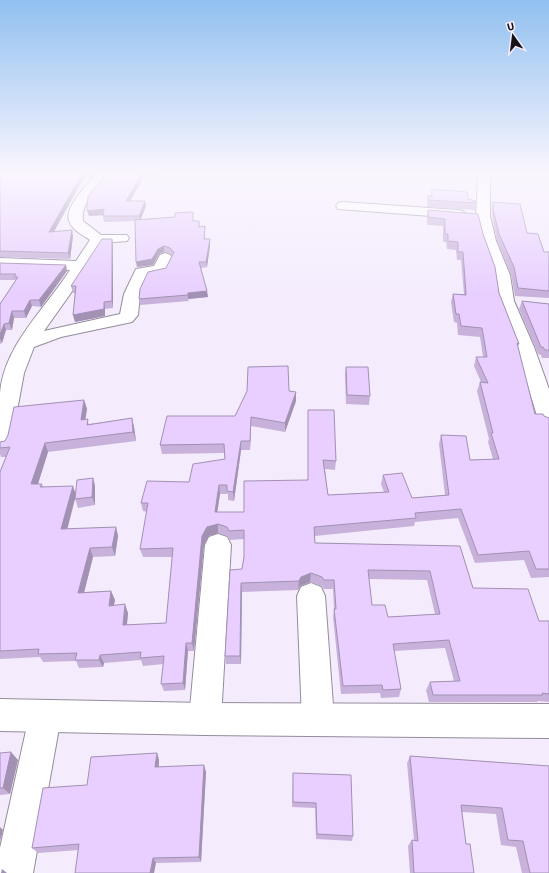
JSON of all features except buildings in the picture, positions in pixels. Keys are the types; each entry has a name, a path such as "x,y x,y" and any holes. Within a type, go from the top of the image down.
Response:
{"street":[{"path":"76,213 76,221 79,226 98,239 122,238"},
{"path":"437,213 483,216"},
{"path":"483,213 489,241 502,275 506,301 525,347 549,419"},
{"path":"0,443 14,373 26,344 81,266 98,239"},
{"path":"26,344 56,333 126,318 130,315 132,294 142,272 160,270 164,258"},
{"path":"0,263 81,266"},
{"path":"506,301 527,303"},
{"path":"205,719 218,545"},
{"path":"311,596 318,719"},
{"path":"0,715 205,719 549,721"},
{"path":"14,873 45,717"}]}
